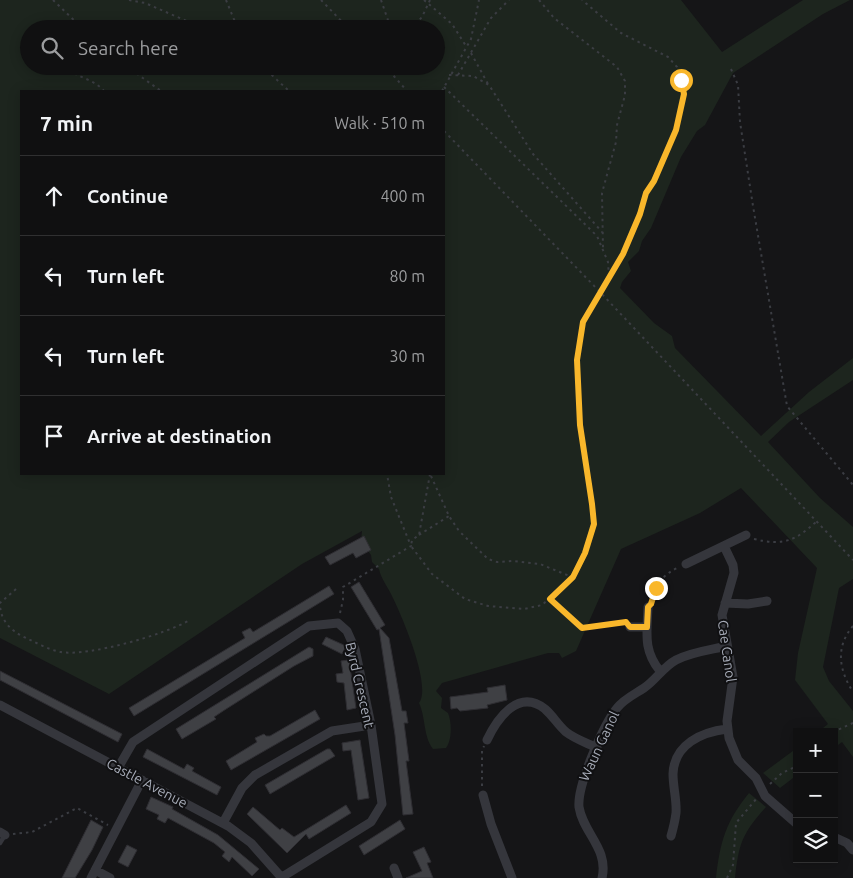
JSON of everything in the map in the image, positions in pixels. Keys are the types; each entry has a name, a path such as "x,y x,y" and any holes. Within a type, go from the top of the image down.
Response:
{"street":[{"path":"686,564 746,536"},
{"name":"Cae Canol","path":"724,546 733,565 734,573 733,582 724,603 722,615 733,677 728,729 735,754 756,778 762,791 772,803 793,821"},
{"path":"724,603 748,604 767,601"},
{"path":"648,607 649,656 660,671"},
{"path":"118,768 133,742 301,631 309,626 338,623"},
{"name":"Byrd Crescent","path":"282,878 364,827 376,817 382,804 371,725 355,649 347,631 338,623"},
{"path":"630,627 647,627"},
{"name":"Waun Ganol","path":"602,878 601,853 581,816 579,801 581,783 618,706 645,687 660,671 682,657 727,646"},
{"path":"486,740 496,722 509,709 516,705 533,704 546,711 571,735 597,748"},
{"name":"Castle Avenue","path":"0,705 223,823 251,843 282,878"},
{"path":"223,823 242,788 256,776 332,731 371,725"},
{"path":"671,836 676,815 674,773 678,756 683,748 698,736 706,732 728,729"},
{"path":"110,878 93,874 142,780"},
{"path":"483,795 491,824 512,878"},
{"path":"838,839 846,843 853,850"},
{"path":"394,868 398,878"}],"path":[{"path":"53,0 73,19"},
{"path":"129,0 145,3 184,20"},
{"path":"226,0 234,20"},
{"path":"321,0 340,20"},
{"path":"382,0 388,20"},
{"path":"424,0 452,24 466,46"},
{"path":"419,20 430,0"},
{"path":"479,0 475,26 444,88 597,236 608,262 609,280"},
{"path":"458,75 491,18 510,0"},
{"path":"539,0 554,18 618,67 625,80 616,142 602,193 600,212 603,248"},
{"path":"387,475 391,497 411,546 432,574 455,592 476,604 524,609 542,605 573,577 585,553 594,524 580,425 577,360 583,322 609,280 635,227 646,193 654,181 676,130 684,94 677,67 668,57 621,33 582,0"},
{"path":"471,53 533,154 603,233"},
{"path":"731,69 738,86 740,122 788,406 853,484"},
{"path":"75,75 92,80 103,90"},
{"path":"139,75 160,90"},
{"path":"272,75 288,90"},
{"path":"393,75 405,90"},
{"path":"449,75 474,76 489,85"},
{"path":"445,132 600,292 853,560"},
{"path":"430,475 449,516 460,531 488,559 496,562 513,561 540,564 573,577"},
{"path":"419,535 430,475"},
{"path":"338,623 343,600 343,587 411,546 412,540 449,516"},
{"path":"746,536 770,542 791,540 801,536 817,521"},
{"path":"648,607 664,574 686,564"},
{"path":"16,588 0,603 4,622 17,633 63,653 81,652 157,635 190,620"},
{"path":"550,599 582,628 626,622 630,627"},
{"path":"853,626 843,642 840,660 845,678 853,692"},
{"path":"838,730 853,723"},
{"path":"483,795 482,751 486,740"},
{"path":"727,878 733,864 736,823 762,791 782,773 793,768"},
{"path":"2,837 32,832 77,808 117,829"}],"shaded area":[{"path":"0,0 681,0 722,52 803,0 850,0 823,14 733,73 705,125 697,131 681,157 651,228 642,241 639,251 628,262 631,271 622,282 620,288 654,323 672,336 675,348 761,436 809,392 853,358 853,380 789,422 768,442 820,498 853,527 853,579 839,588 823,667 829,681 853,711 853,757 842,742 838,745 838,728 823,728 828,724 795,680 798,653 817,568 741,488 700,513 621,549 576,651 562,658 559,653 548,653 442,683 436,691 442,698 441,708 448,713 450,722 451,731 446,748 433,749 430,744 419,703 422,694 422,682 414,651 402,619 379,569 372,562 371,555 361,541 362,531 302,564 109,694 0,638"},
{"path":"793,751 793,778 780,788 763,773"},
{"path":"749,793 766,807 743,839 735,878 716,878 725,832 741,803"}],"building":[{"path":"364,536 371,550 356,558 353,553 330,565 325,557"},
{"path":"359,582 385,625 380,628 389,638 402,711 406,711 408,723 404,723 409,761 406,761 413,814 403,815 395,735 379,629 377,630 351,587"},
{"path":"329,586 334,594 134,716 129,708 245,638 242,632 250,628 253,632"},
{"path":"326,637 346,646 342,654 322,644"},
{"path":"309,647 313,649 313,656 294,666 214,717 216,719 182,739 176,729"},
{"path":"349,660 356,708 347,710 344,683 337,682 336,674 343,673 341,661"},
{"path":"0,671 122,734 118,742 0,680"},
{"path":"505,685 507,700 487,705 488,708 460,711 457,708 451,709 450,697 488,692 487,688"},
{"path":"315,710 320,719 231,770 226,761 257,742 255,738 264,734 270,736"},
{"path":"360,740 369,798 358,800 351,750 343,751 342,743"},
{"path":"147,749 184,769 187,764 194,768 192,771 221,787 217,795 143,757"},
{"path":"330,749 335,756 270,794 265,785"},
{"path":"151,797 173,807 172,809 218,835 259,869 252,876 232,857 229,862 222,856 225,852 214,843 168,818 165,823 157,819 159,815 146,809"},
{"path":"346,805 351,813 309,839 306,834 287,853 247,814 253,807 280,830 282,828 294,837"},
{"path":"91,820 103,827 92,850 75,878 62,878"},
{"path":"400,820 405,829 364,855 359,846"},
{"path":"127,845 137,850 128,867 118,862"},
{"path":"424,847 431,862 427,863 433,878 406,878 422,871 413,852"}],"route":[{"path":"656,588 651,604 648,607 647,627 630,627 626,622 582,628 550,599 573,577 585,553 594,524 580,425 577,360 583,322 623,254 640,214 646,193 654,181 676,130 684,94 681,80"}]}
